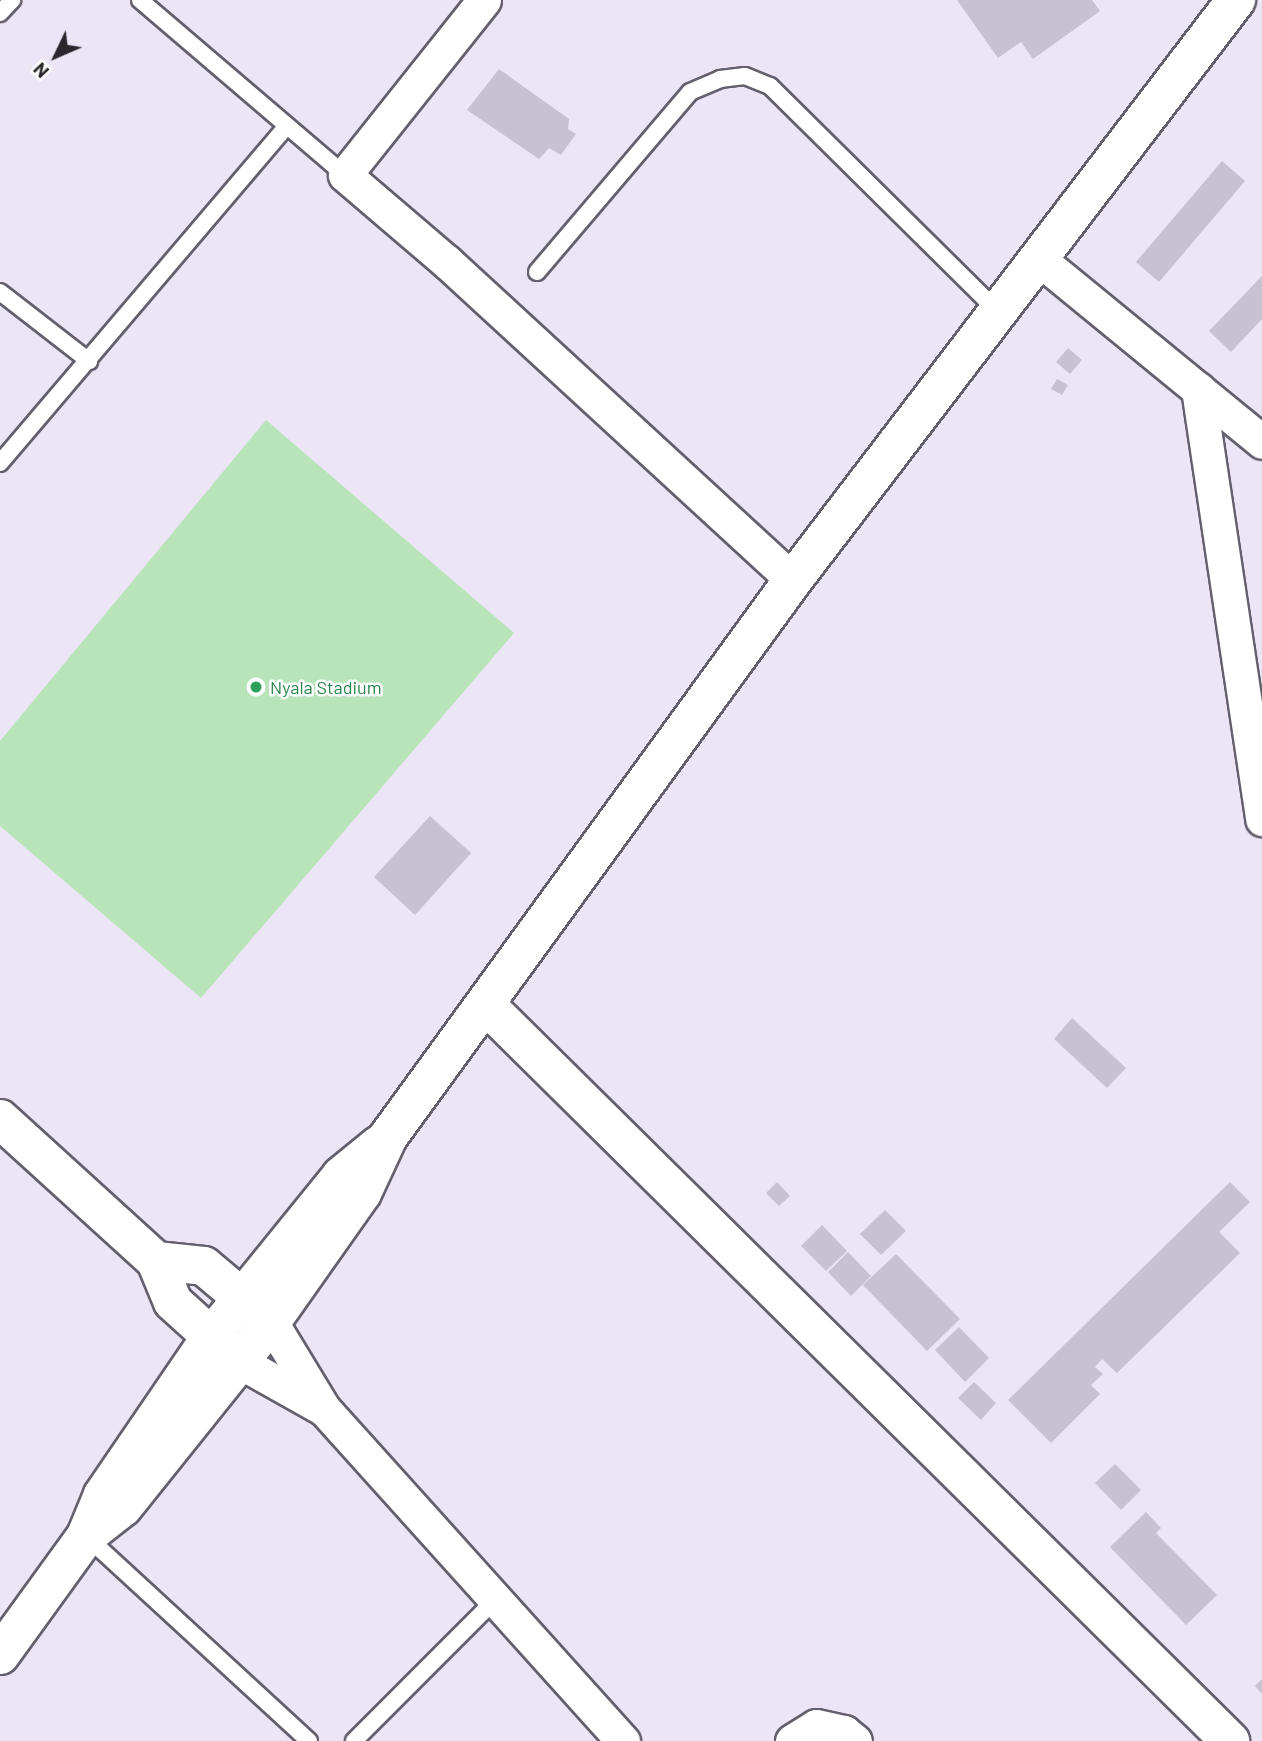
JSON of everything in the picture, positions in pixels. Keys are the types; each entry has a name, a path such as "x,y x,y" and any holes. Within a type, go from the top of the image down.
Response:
{"main road":[{"path":"86,1536 123,1507 271,1322 362,1193 388,1137 793,580 1236,0"},
{"path":"486,1005 1230,1741"},
{"path":"0,1119 156,1261 173,1302 210,1338 240,1362"},
{"path":"0,1655 86,1536 103,1495 210,1338 341,1176 388,1137"},
{"path":"156,1261 204,1266 271,1322"}],"street":[{"path":"484,0 345,175 447,262 793,580"},
{"path":"1040,260 1262,442"},
{"path":"1198,389 1262,819"},
{"path":"271,1322 324,1409 623,1741"},
{"path":"240,1362 324,1409"},
{"path":"792,1741 816,1726 844,1732 855,1741"}],"lane":[{"path":"0,13 12,0"},
{"path":"140,0 345,175"},
{"path":"537,272 690,92 720,79 745,76 771,86 999,313"},
{"path":"0,463 89,362 286,127"},
{"path":"0,292 89,362"},
{"path":"86,1536 309,1741"},
{"path":"354,1741 496,1600"}],"green space":[{"name":"Nyala Stadium","path":"266,420 514,633 201,998 0,826 0,741"}],"building":[{"path":"957,0 1092,0 1100,11 1033,59 1021,42 998,58"},
{"path":"499,69 569,119 568,129 576,134 561,155 549,148 539,159 467,110"},
{"path":"1222,161 1245,181 1159,282 1136,262"},
{"path":"1262,276 1262,319 1231,352 1209,331"},
{"path":"1068,348 1082,360 1070,374 1056,362"},
{"path":"1057,379 1068,385 1062,395 1051,389"},
{"path":"430,816 471,853 415,915 374,877"},
{"path":"1072,1018 1126,1068 1107,1088 1054,1039"},
{"path":"777,1182 790,1196 779,1206 766,1193"},
{"path":"1230,1182 1250,1202 1219,1232 1240,1253 1117,1373 1102,1359 1095,1367 1103,1374 1091,1385 1100,1394 1051,1443 1008,1400"},
{"path":"885,1210 906,1231 881,1255 860,1234"},
{"path":"822,1225 847,1251 826,1271 801,1246"},
{"path":"848,1252 871,1276 851,1296 828,1272"},
{"path":"896,1254 960,1319 927,1351 863,1285"},
{"path":"959,1327 989,1358 965,1382 935,1350"},
{"path":"974,1382 996,1403 981,1420 958,1398"},
{"path":"1115,1464 1141,1490 1121,1510 1095,1483"},
{"path":"1146,1512 1161,1528 1156,1533 1217,1595 1186,1625 1110,1547"},
{"path":"1262,1679 1262,1694 1255,1686"}],"place":[{"name":"Nyala Stadium","path":"256,687"}]}
